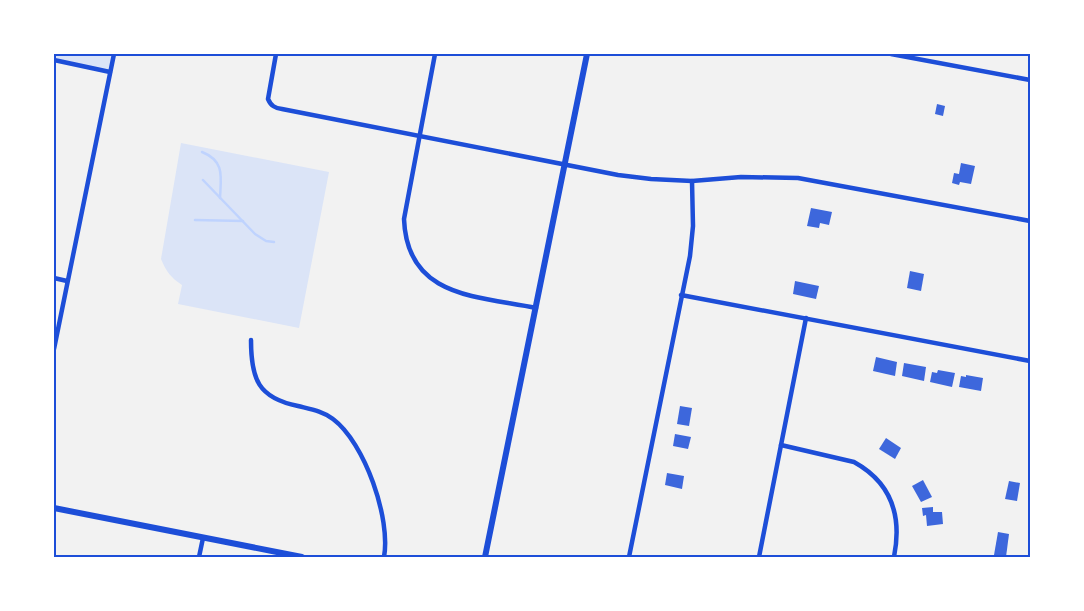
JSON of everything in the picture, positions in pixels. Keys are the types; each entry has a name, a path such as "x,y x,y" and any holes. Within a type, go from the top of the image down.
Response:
{"main road":[{"path":"485,557 587,54"},
{"path":"54,508 302,557"}],"street":[{"path":"54,349 114,54"},
{"path":"276,54 268,100 270,104 282,109 618,175 651,179 692,180 741,177 798,178 1030,221"},
{"path":"435,54 404,219 407,243 423,271 444,288 457,293 536,308"},
{"path":"891,54 1030,80"},
{"path":"54,60 110,72"},
{"path":"629,557 692,242 694,209 692,180"},
{"path":"54,278 67,280"},
{"path":"681,295 1030,362"},
{"path":"758,557 806,318"},
{"path":"251,340 251,361 256,379 267,393 283,403 314,409 324,413 339,425 362,458 378,498 386,535 384,557"},
{"path":"781,445 854,462 875,476 884,487 896,514 897,538 894,557"},
{"path":"199,557 203,538"}],"shaded area":[{"path":"54,54 114,54 110,72 54,60"},
{"path":"181,143 329,172 299,328 178,304 182,285 169,274 161,259"}],"building":[{"path":"937,104 945,106 943,116 935,114"},
{"path":"961,163 975,166 971,184 960,182 959,185 952,183 954,173 959,174"},
{"path":"811,208 832,212 829,225 820,223 819,228 807,226"},
{"path":"910,271 924,274 921,291 907,288"},
{"path":"795,281 819,286 816,299 793,294"},
{"path":"876,357 897,362 895,376 873,371"},
{"path":"904,363 926,367 924,381 902,376"},
{"path":"938,370 955,373 952,387 930,382 932,372 937,373"},
{"path":"966,375 983,378 981,391 959,387 961,376 966,377"},
{"path":"680,406 692,408 689,426 677,424"},
{"path":"675,434 691,437 688,449 673,446"},
{"path":"886,438 901,448 895,459 879,449"},
{"path":"667,473 684,476 682,489 665,485"},
{"path":"923,480 932,497 921,502 912,486"},
{"path":"1009,481 1020,483 1017,501 1005,499"},
{"path":"933,507 933,512 942,512 943,524 927,526 926,515 923,516 922,508"},
{"path":"998,532 1009,534 1006,557 994,555"}],"waterway":[{"path":"202,152 215,160 220,170 220,198"},
{"path":"203,180 255,234 266,241 274,242"},
{"path":"195,220 243,221"}]}
